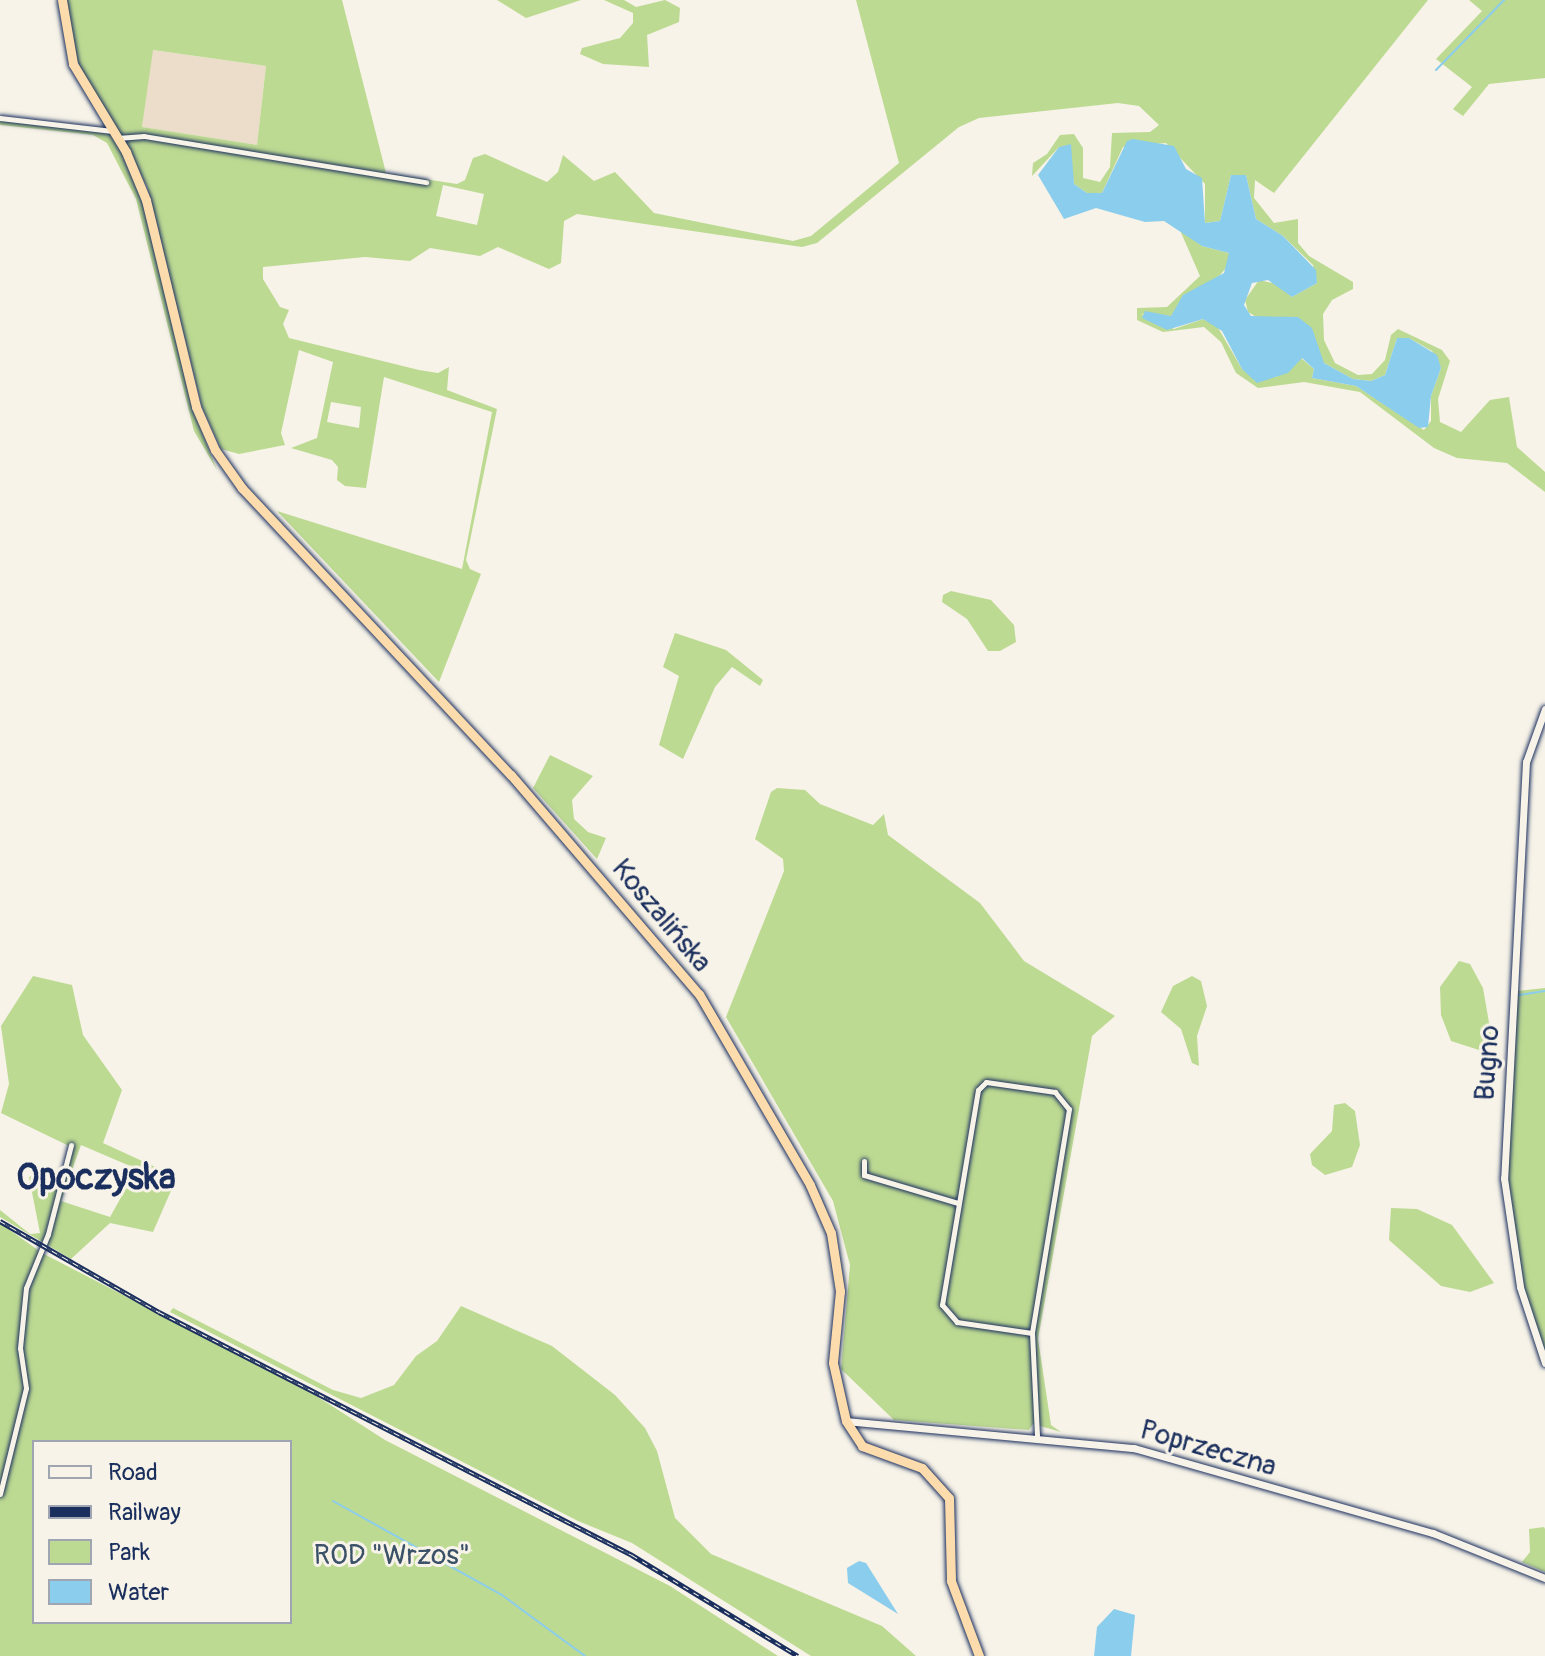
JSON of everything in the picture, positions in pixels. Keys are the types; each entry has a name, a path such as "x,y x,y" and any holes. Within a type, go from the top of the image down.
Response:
{"highway":[{"name":"Koszalińska","path":"62,0 73,64 115,135 146,200 202,422 230,472 511,775 699,994 810,1185 831,1233 840,1291 834,1377 846,1421"},
{"path":"846,1421 862,1446 922,1468 943,1488 953,1524 951,1581 979,1656"}],"street":[{"path":"0,118 115,135 144,136 426,182"},
{"name":"Bugno","path":"1545,709 1526,762 1504,1178 1520,1287 1545,1363"},
{"path":"1032,1333 957,1322 945,1313 942,1297 982,1083 1055,1092 1066,1100 1069,1118 1032,1333 1037,1437"},
{"path":"0,1494 26,1388 20,1348 26,1288 48,1234 71,1145"},
{"path":"864,1161 864,1175 958,1203"},
{"name":"Poprzeczna","path":"846,1421 1037,1437 1154,1453 1433,1533 1545,1578"}],"shaded area":[{"path":"152,50 266,66 257,145 142,127"}],"green space":[{"path":"66,0 342,0 386,173 457,184 465,180 473,158 485,154 547,182 558,172 563,155 594,181 615,172 654,213 793,241 811,236 899,163 856,0 1428,0 1274,193 1255,180 1254,198 1274,223 1298,219 1298,243 1309,256 1353,282 1353,289 1332,300 1323,314 1324,340 1335,363 1358,375 1372,374 1385,360 1391,335 1398,329 1442,350 1450,361 1438,399 1440,422 1461,432 1490,400 1509,397 1517,447 1545,472 1545,492 1507,463 1457,458 1434,448 1360,392 1304,382 1258,388 1236,373 1221,342 1204,327 1163,332 1137,320 1137,308 1167,307 1200,276 1179,228 1202,246 1229,253 1231,262 1215,281 1193,290 1171,316 1141,314 1174,329 1203,319 1217,326 1242,369 1276,377 1301,358 1314,369 1312,378 1356,386 1424,430 1431,421 1431,396 1441,368 1432,351 1409,338 1397,338 1385,375 1371,381 1353,379 1324,363 1298,317 1261,320 1248,312 1245,300 1259,280 1277,284 1292,297 1317,283 1313,265 1283,236 1256,219 1246,175 1231,175 1220,221 1205,223 1205,184 1166,143 1123,147 1102,193 1087,193 1074,184 1071,161 1059,147 1032,176 1033,163 1047,154 1060,135 1074,134 1083,148 1083,178 1100,182 1110,167 1112,133 1150,132 1159,125 1139,106 1118,103 979,118 959,127 817,243 802,247 577,214 564,221 561,263 549,269 498,247 480,256 430,248 410,261 365,257 263,267 263,279 280,307 289,310 283,324 289,338 419,370 438,373 449,367 447,390 497,409 466,560 470,569 481,574 439,682 277,511 462,569 492,412 384,377 366,488 345,486 337,480 338,467 332,460 291,448 317,438 333,362 299,350 281,433 285,445 239,454 221,449 202,407 147,186 77,62","holes":["153,50 266,66 257,145 142,127","443,185 484,194 477,225 436,216","331,402 361,407 359,428 327,422"]},
{"path":"497,0 581,0 526,18"},
{"path":"604,0 624,0 636,7 665,0 680,8 679,22 647,35 649,67 603,64 580,54 582,48 620,38 633,23 633,13"},
{"path":"1469,0 1545,0 1545,78 1489,84 1463,116 1453,109 1472,87 1436,59 1482,11"},
{"path":"0,121 109,133 122,154 142,201 192,408 217,470 194,431 136,199 107,143 93,135 0,125"},
{"path":"951,591 991,600 1014,625 1016,642 1000,651 988,651 967,619 942,602 943,595"},
{"path":"675,633 726,650 763,680 760,686 732,667 715,687 683,759 659,745 679,676 663,667"},
{"path":"550,755 593,776 572,800 574,819 588,832 606,838 597,859 533,788"},
{"path":"777,788 805,790 820,804 873,825 884,814 888,835 980,903 1024,961 1115,1016 1092,1036 1038,1339 1051,1425 1061,1432 1033,1424 1029,1430 894,1420 841,1369 850,1265 833,1201 726,1017 784,871 783,859 755,839 771,792"},
{"path":"1459,961 1470,964 1483,988 1492,1040 1479,1050 1451,1041 1441,1015 1440,987"},
{"path":"33,976 72,985 83,1035 122,1090 103,1143 177,1177 153,1232 110,1223 71,1259 0,1217 0,1210 30,1234 40,1233 29,1177 45,1171 58,1186 69,1146 1,1113 9,1084 1,1026","holes":["81,1145 137,1169 110,1217 61,1201"]},
{"path":"1192,976 1201,981 1207,1006 1197,1036 1199,1066 1192,1063 1181,1029 1161,1012 1173,986"},
{"path":"1545,988 1545,1356 1523,1287 1507,1178 1518,991"},
{"path":"1345,1103 1355,1111 1360,1145 1352,1167 1325,1175 1312,1165 1310,1154 1332,1131 1334,1105"},
{"path":"1391,1208 1417,1209 1452,1225 1494,1283 1470,1292 1441,1286 1389,1240"},
{"name":"ROD \"Wrzos\"","path":"0,1223 42,1253 307,1390 385,1440 670,1586 778,1656 0,1656"},
{"path":"461,1306 552,1346 615,1395 645,1428 657,1451 675,1518 711,1554 882,1626 916,1656 811,1656 632,1543 578,1521 170,1312 173,1308 333,1390 361,1398 394,1385 416,1356 437,1341"},
{"path":"1544,1527 1545,1572 1522,1562 1530,1552 1529,1529"}],"water":[{"path":"1133,139 1174,146 1186,169 1202,178 1205,223 1220,221 1231,175 1246,175 1256,219 1283,236 1316,270 1317,283 1292,297 1268,280 1252,283 1244,305 1251,316 1298,317 1312,328 1324,363 1353,379 1371,381 1385,375 1397,338 1409,338 1437,355 1441,368 1431,396 1428,427 1419,428 1356,386 1312,378 1314,369 1302,358 1288,373 1257,383 1242,369 1222,331 1203,319 1167,330 1142,318 1145,311 1171,316 1183,295 1224,273 1229,253 1202,246 1164,221 1145,222 1096,208 1064,219 1038,175 1059,147 1071,144 1074,184 1087,193 1102,193 1127,141"},
{"path":"859,1561 866,1563 898,1614 848,1583 847,1568"},
{"path":"1114,1609 1135,1615 1131,1656 1094,1656 1097,1627"}],"waterway":[{"path":"1436,70 1504,0"},
{"path":"1519,995 1545,991"},
{"path":"333,1501 502,1595 585,1656"}],"railway":[{"path":"0,1221 159,1312 632,1555 798,1656"}],"district":[{"name":"Opoczyska","path":"96,1178"}]}
